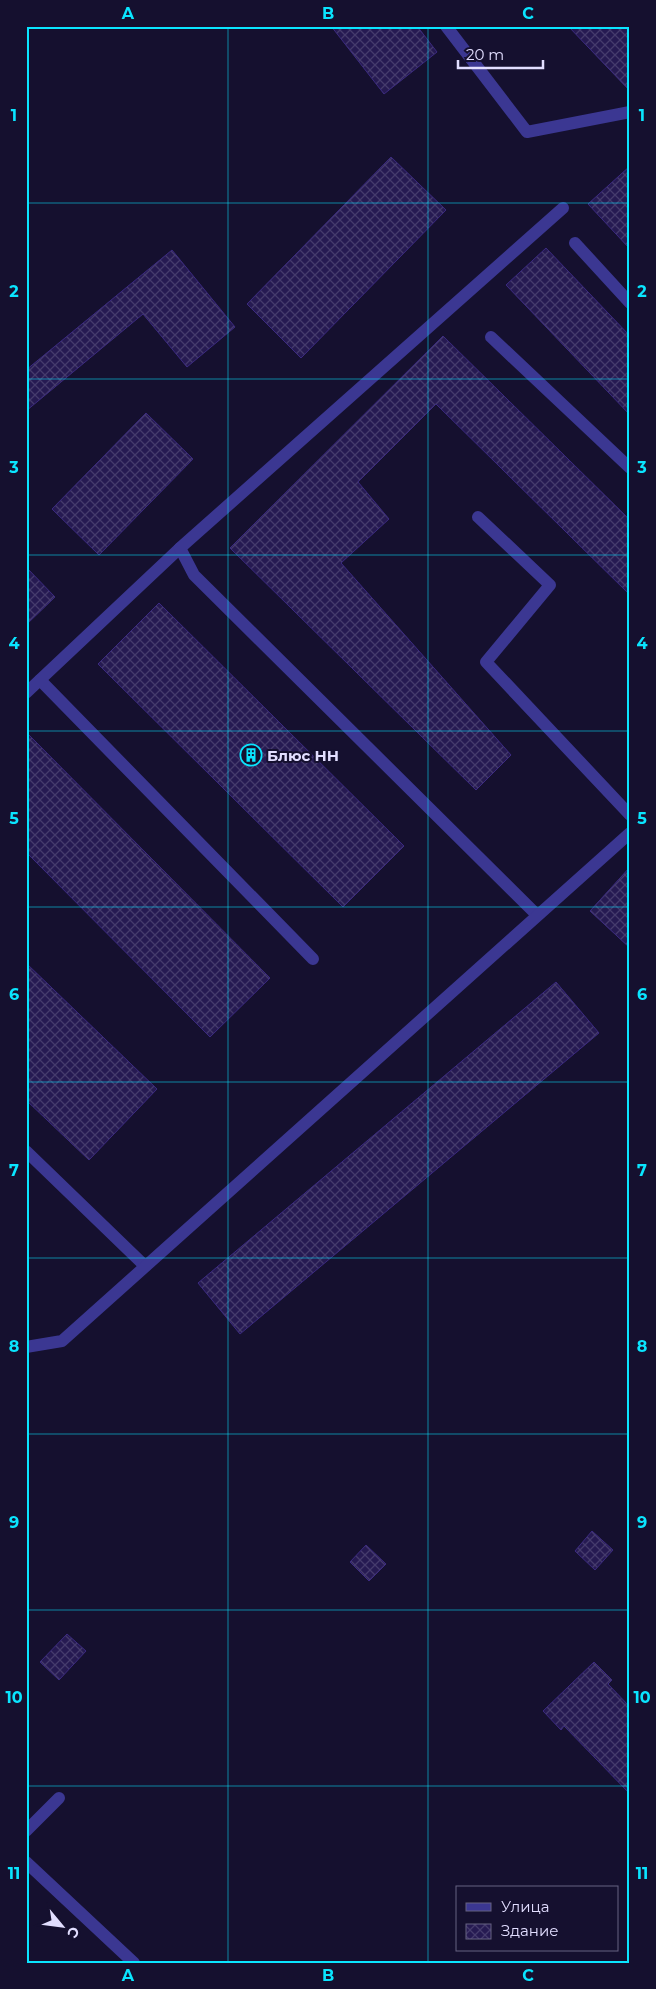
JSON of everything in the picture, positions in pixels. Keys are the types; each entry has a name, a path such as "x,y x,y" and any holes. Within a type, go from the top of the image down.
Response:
{"lane":[{"path":"446,26 527,132 630,112"},
{"path":"26,693 180,548 563,208"},
{"path":"574,243 630,303"},
{"path":"491,337 630,468"},
{"path":"478,517 550,585 486,662 630,815"},
{"path":"180,548 194,575 538,915"},
{"path":"40,680 313,959"},
{"path":"26,1347 62,1341 630,833"},
{"path":"26,1151 145,1266"},
{"path":"26,1831 59,1798"},
{"path":"26,1862 134,1963"}],"building":[{"path":"331,26 417,26 437,52 384,94"},
{"path":"568,26 630,26 630,91"},
{"path":"391,157 446,210 301,358 247,304"},
{"path":"630,166 630,249 588,204"},
{"path":"546,248 630,336 630,415 506,285"},
{"path":"172,250 235,327 187,367 143,314 26,411 26,370"},
{"path":"443,336 630,520 630,595 436,404 358,482 389,519 341,563 511,755 476,790 230,548"},
{"path":"146,413 193,459 99,555 52,509"},
{"path":"26,567 55,597 26,625"},
{"name":"Блюс НН","path":"159,603 404,846 343,907 98,664"},
{"path":"29,735 270,978 210,1037 26,852 26,738"},
{"path":"630,867 630,948 590,911"},
{"path":"26,963 157,1089 89,1160 26,1100"},
{"path":"556,982 599,1033 240,1334 198,1283"},
{"path":"592,1531 613,1550 595,1570 575,1551"},
{"path":"366,1545 386,1564 369,1581 350,1562"},
{"path":"67,1634 86,1651 59,1680 40,1662"},
{"path":"594,1662 612,1680 608,1684 630,1707 630,1794 564,1726 561,1730 543,1711"}],"place":[{"name":"Блюс НН","path":"251,755"}]}
